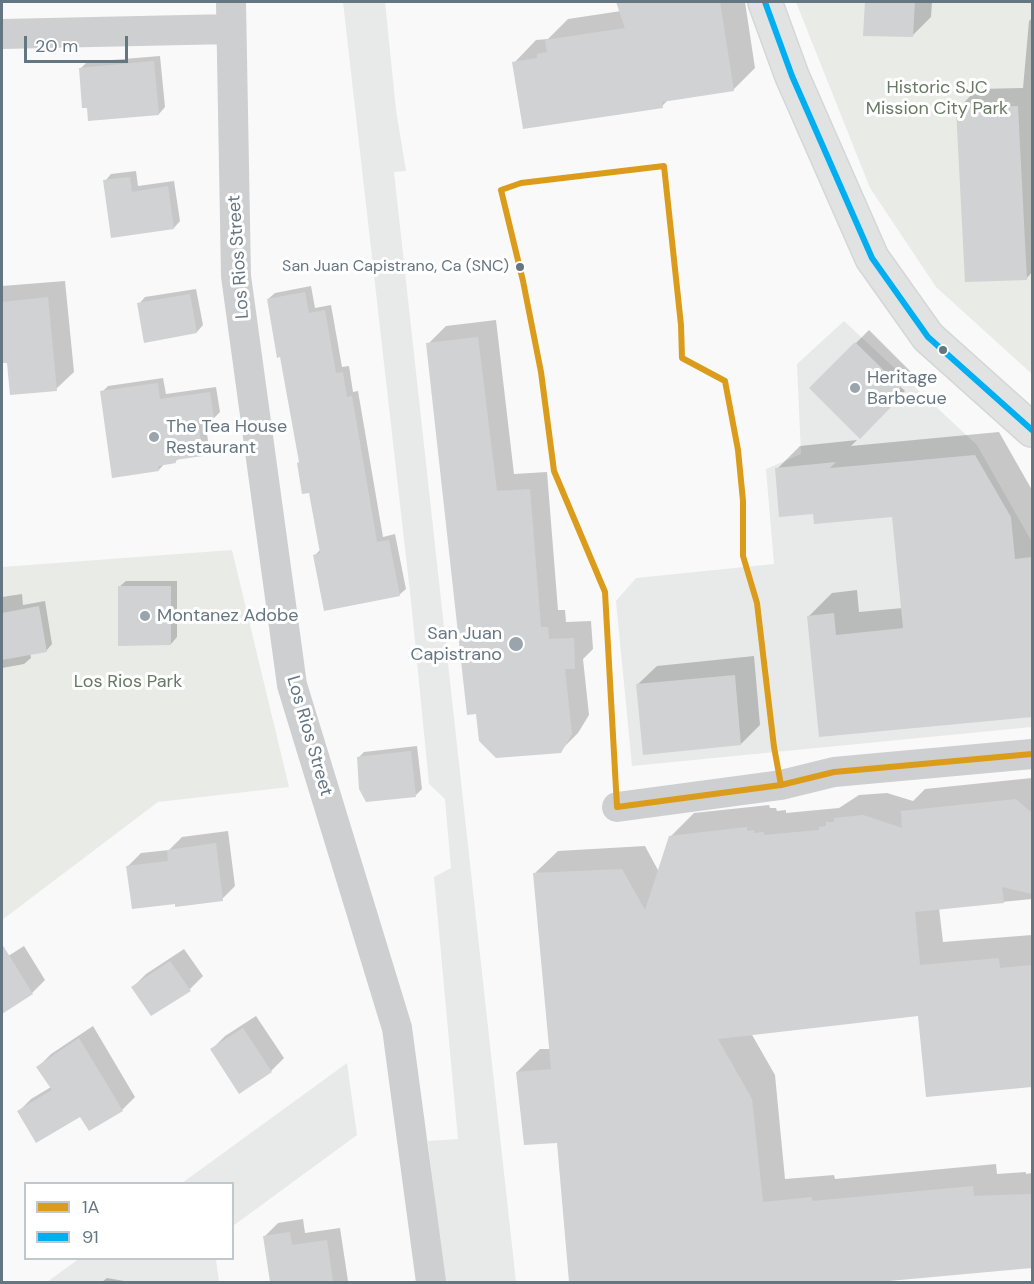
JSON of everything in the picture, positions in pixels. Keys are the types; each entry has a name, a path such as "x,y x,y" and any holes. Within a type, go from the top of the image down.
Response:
{"main road":[{"path":"765,2 792,76 872,258 928,337 1032,430"}],"street":[{"path":"2,34 231,15"},
{"name":"Los Rios Street","path":"231,15 236,276 292,686 397,1028 431,1282"},
{"path":"617,807 781,785 834,772 1032,754"}],"shaded area":[{"path":"343,2 385,2 396,110 406,171 394,172 516,1282 444,1282 428,1141 458,1139 434,877 451,868 445,799 429,784 411,601"},
{"path":"844,321 977,445 1032,542 1032,727 632,766 616,601 636,578 774,564 766,469 801,454 797,364"},
{"path":"347,1063 357,1135 234,1225 234,1182 183,1182"},
{"path":"77,1260 216,1260 219,1282 47,1282"}],"green space":[{"name":"Historic SJC Mission City Park","path":"796,2 1032,2 1032,374 936,287 870,188"},
{"name":"Los Rios Park","path":"232,550 289,787 158,802 2,920 2,567"}],"building":[{"path":"616,2 720,2 734,91 662,102 663,108 523,129 512,62 537,58 537,54 547,52 545,40 625,28"},
{"path":"865,2 915,2 913,37 863,36"},
{"path":"154,61 159,115 88,121 87,108 82,108 79,68"},
{"path":"1018,106 1027,280 965,282 956,108"},
{"path":"130,177 132,192 168,186 174,229 111,238 103,180"},
{"path":"305,292 309,313 325,310 336,373 343,372 347,397 352,396 377,542 389,540 400,596 324,611 313,555 320,553 309,493 302,494 297,463 299,462 267,299"},
{"path":"190,294 197,333 144,343 137,303"},
{"path":"48,297 57,391 10,395 7,363 2,363 2,302"},
{"path":"478,337 497,491 530,489 541,627 548,627 549,639 574,638 575,669 565,669 572,734 561,753 496,758 479,741 476,714 467,715 426,343"},
{"name":"Heritage Barbecue","path":"855,342 901,387 888,400 893,405 860,439 809,388"},
{"name":"The Tea House Restaurant","path":"158,383 160,399 210,392 214,420 198,421 203,456 175,460 176,463 158,466 159,471 112,478 100,391"},
{"path":"975,455 1011,517 1015,559 1032,557 1032,717 819,737 807,616 834,613 836,635 903,628 892,517 814,524 813,514 779,517 775,468 836,462 830,468"},
{"name":"Montanez Adobe","path":"118,586 171,586 171,645 118,646"},
{"path":"39,606 47,652 2,660 2,613"},
{"path":"735,675 741,745 643,755 636,684"},
{"path":"411,751 416,797 366,802 359,789 357,757"},
{"path":"1016,799 1032,813 1032,894 1002,887 1004,903 915,912 920,965 999,958 1000,968 1032,965 1032,1087 926,1097 918,1016 718,1039 752,1099 763,1202 812,1197 812,1201 973,1186 974,1196 1032,1194 1032,1268 878,1282 569,1282 557,1143 524,1145 516,1072 551,1069 533,873 622,869 645,910 669,836 747,827 747,831 764,832 764,835 819,830 819,827 826,826 826,822 834,822 834,818 863,815 902,828 901,811"},
{"path":"216,843 223,901 132,909 126,866 168,861 167,850"},
{"path":"2,944 33,994 2,1014"},
{"path":"170,961 191,991 151,1016 131,987"},
{"path":"243,1028 272,1072 239,1094 210,1049"},
{"path":"79,1038 123,1111 89,1131 80,1117 36,1143 17,1111 52,1090 36,1067"},
{"path":"290,1232 292,1245 327,1240 333,1282 270,1282 263,1236"}],"transit line":[{"name":"91","path":"765,2 792,76 872,258 928,337 1032,430"},
{"name":"1A","path":"664,166 681,325 682,358 725,381 738,450 743,501 743,556 757,603 774,747 781,785 617,807 605,592 554,471 541,372 523,281 501,190 521,183 664,166"},
{"name":"1A","path":"781,785 834,772 1032,754"}],"place":[{"name":"San Juan Capistrano, Ca (SNC)","path":"520,267"},
{"name":"Heritage Barbecue","path":"855,388"},
{"name":"The Tea House Restaurant","path":"154,437"},
{"name":"Montanez Adobe","path":"145,616"},
{"name":"San Juan Capistrano","path":"516,644"}]}
